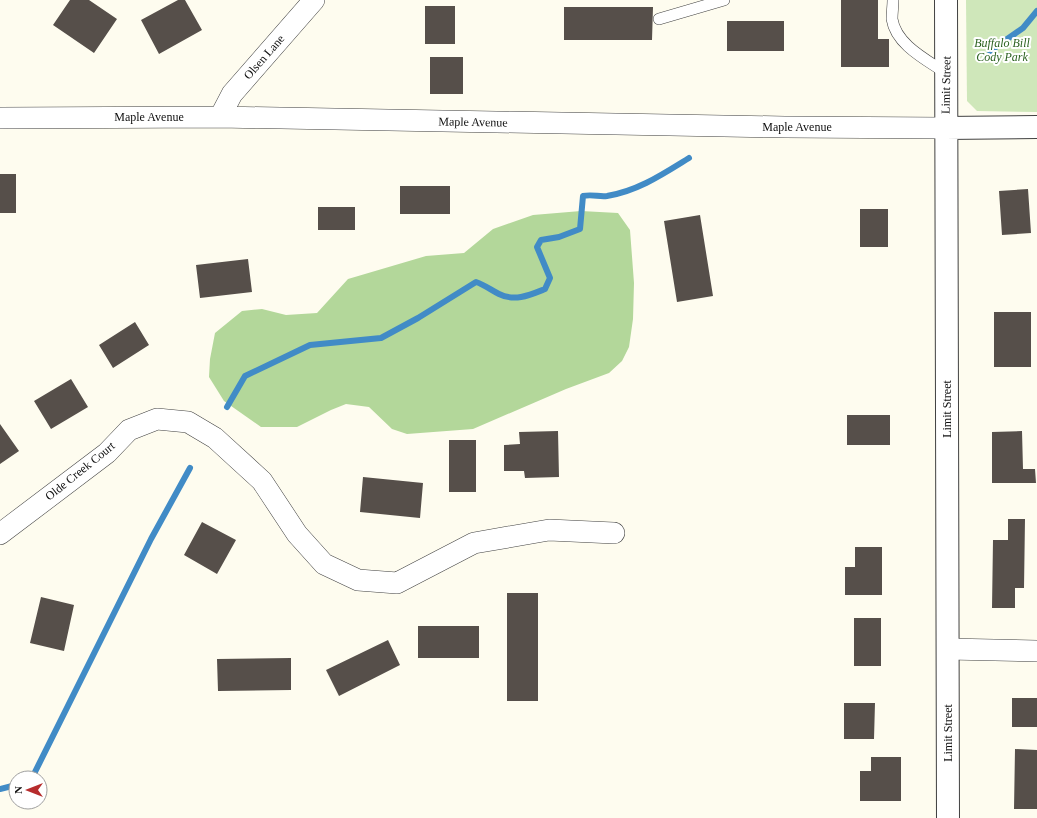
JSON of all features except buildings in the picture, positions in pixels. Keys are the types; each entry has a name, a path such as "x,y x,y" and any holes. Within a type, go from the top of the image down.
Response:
{"street":[{"name":"Olsen Lane","path":"220,117 232,94 314,0"},
{"name":"Limit Street","path":"946,0 947,74 945,128 948,818"},
{"name":"Maple Avenue","path":"0,118 220,117 777,127 945,128"},
{"path":"945,128 1037,127"},
{"name":"Olde Creek Court","path":"0,534 107,452 129,430 157,419 188,422 215,438 262,481 297,534 324,564 358,580 397,583 474,543 549,530 614,534"},
{"path":"948,649 1037,651"}],"lane":[{"path":"659,18 724,0"},
{"path":"893,0 892,19 898,35 915,52 947,74"}],"green space":[{"name":"Buffalo Bill Cody Park","path":"966,0 1037,0 1037,112 977,111 967,101"},
{"path":"581,211 618,213 630,230 634,283 633,319 629,347 622,361 609,373 566,389 473,429 407,434 392,429 369,407 346,404 297,427 261,427 224,401 209,377 210,359 215,333 242,311 262,309 286,315 317,313 348,279 426,256 464,253 493,229 533,215"}],"waterway":[{"path":"990,51 1023,28 1037,11"},
{"path":"227,407 245,376 310,345 381,338 418,318 476,282 499,294 517,298 545,289 550,278 537,247 541,240 559,237 580,229 583,196 607,196 618,194 650,181 689,158"},
{"path":"36,770 151,539 190,468"},
{"path":"0,789 8,787"}]}
